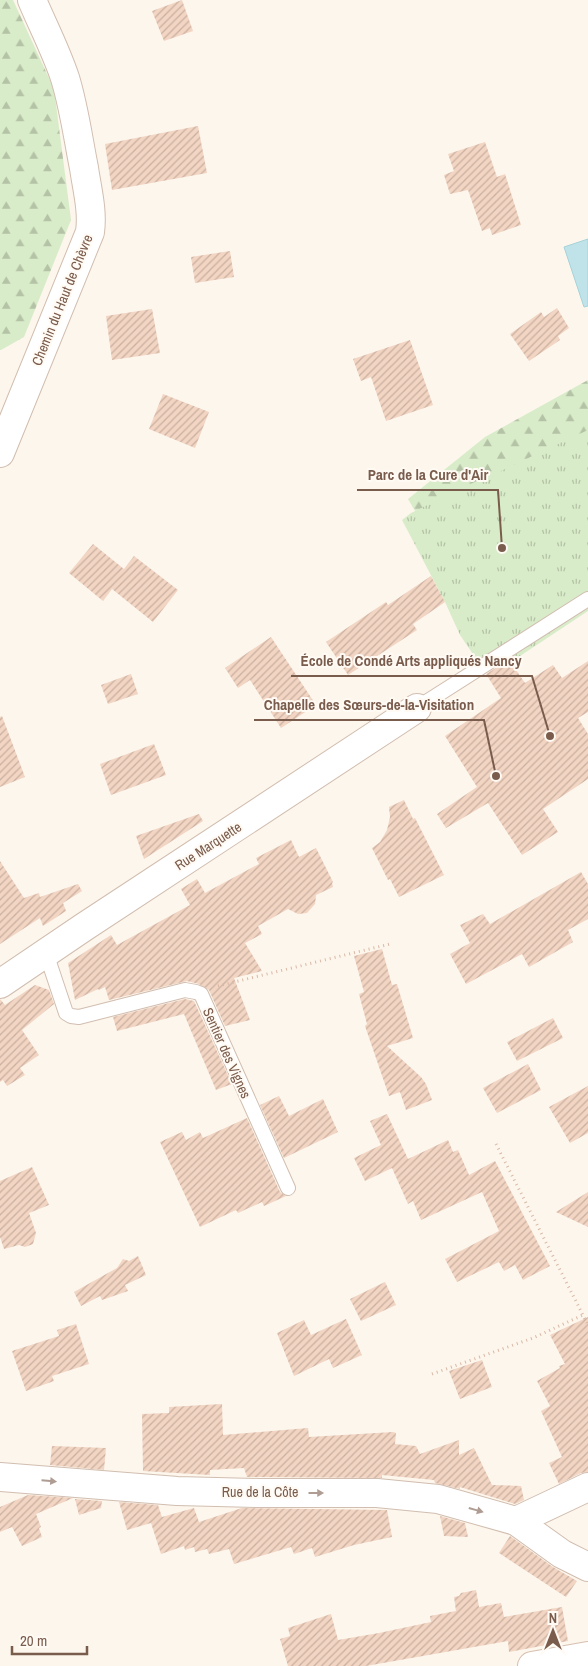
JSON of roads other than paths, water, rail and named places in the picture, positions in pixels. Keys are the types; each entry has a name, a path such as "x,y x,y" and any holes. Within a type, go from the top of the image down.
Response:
{"street":[{"name":"Chemin du Haut de Chèvre","path":"0,453 90,232 91,222 91,209 80,145 65,79 32,0"},
{"name":"Rue Marquette","path":"0,984 417,708"},
{"name":"Rue de la Côte","path":"0,1477 177,1491 259,1493 356,1492 438,1499 516,1522 562,1554 588,1567"},
{"path":"516,1522 588,1488"},
{"path":"532,1666 588,1656"}],"lane":[{"path":"417,708 588,599"},
{"name":"Sentier des Vignes","path":"46,953 66,1013 71,1016 79,1016 185,990 201,994 288,1188"}],"water":[{"path":"588,239 588,306 584,307 564,247"}],"place":[{"name":"Parc de la Cure d'Air","path":"502,548"},
{"name":"École de Condé Arts appliqués Nancy","path":"550,736"},
{"name":"Chapelle des Sœurs-de-la-Visitation","path":"496,776"}]}
